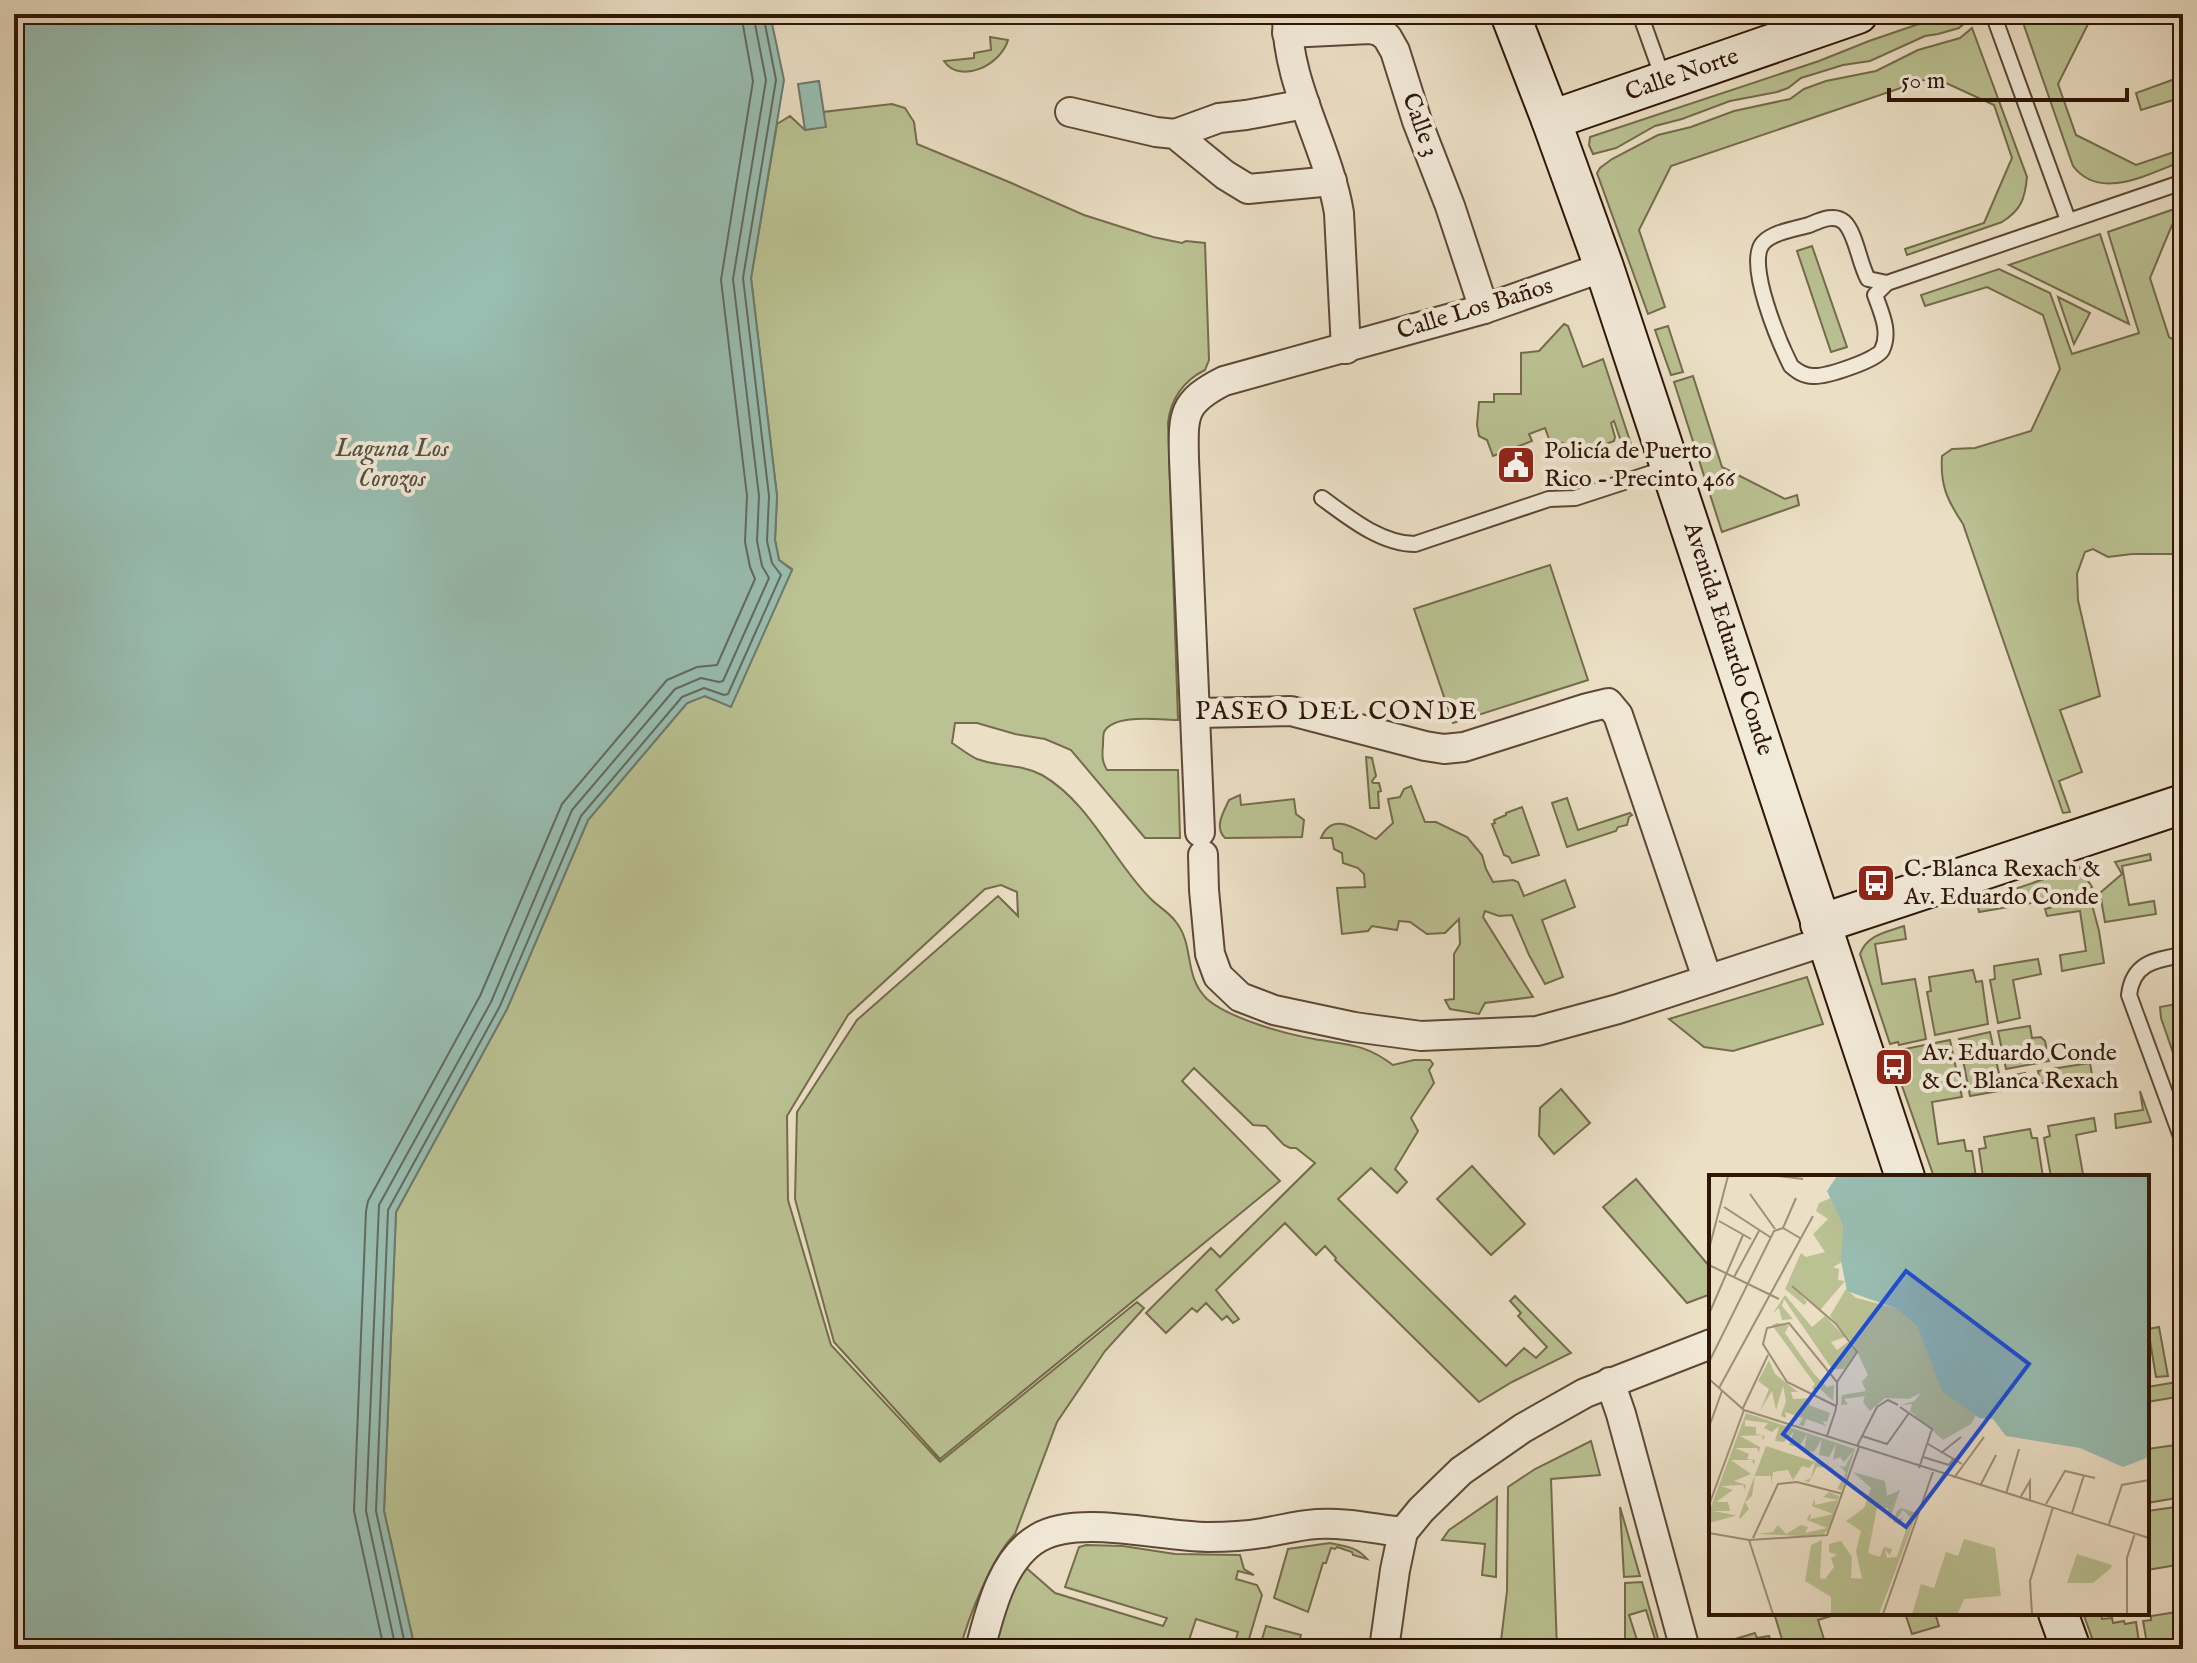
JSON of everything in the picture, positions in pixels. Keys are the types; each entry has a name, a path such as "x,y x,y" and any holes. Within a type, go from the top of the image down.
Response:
{"street":[{"name":"Avenida Eduardo Conde","path":"1510,14 1604,267 1904,1175"},
{"name":"Calle Norte","path":"1551,120 1858,14"},
{"path":"1287,23 1305,104 1332,181 1339,213 1346,349"},
{"name":"Calle 3","path":"1287,23 1370,29 1387,37 1395,51 1484,309"},
{"path":"1070,112 1175,134 1219,118 1305,104"},
{"path":"1175,134 1225,175 1248,189 1332,181"},
{"name":"Calle Los Baños","path":"1197,713 1183,430 1188,408 1199,395 1224,381 1484,309 1604,267"},
{"path":"1707,978 1618,715 1608,703 1464,747 1444,749 1291,711 1197,713 1204,890 1210,954 1218,976 1240,997 1274,1010 1354,1027 1421,1036 1537,1031 1618,1009 1707,978 1823,933 2183,804"},
{"path":"1384,1649 1403,1532 1438,1494 1476,1459 1545,1415 1610,1382 1709,1345"},
{"path":"1610,1382 1685,1649"},
{"path":"980,1649 986,1624 1011,1563 1030,1543 1052,1531 1092,1526 1174,1535 1223,1536 1339,1523 1403,1532"},
{"path":"2059,1615 2071,1649"}],"lane":[{"path":"1640,14 1664,81"},
{"path":"1993,14 2068,220"},
{"path":"1875,295 1887,283 2183,182"},
{"path":"1838,218 1846,223 1868,279 1885,324 1884,348 1878,357 1811,377 1791,366 1759,282 1756,257 1760,246 1767,239 1826,219 1838,218"},
{"path":"1868,279 1887,283"},
{"path":"1322,498 1386,538 1401,544 1415,544 1549,499 1575,498 1670,467"},
{"path":"2183,955 2144,966 2134,976 2129,995 2183,1142"}],"green space":[{"path":"1948,14 1975,14 1959,28 1925,36 1870,61 1843,65 1801,78 1777,92 1730,101 1655,126 1616,148 1593,154 1589,145 1590,137 1819,61"},
{"path":"2020,14 2118,14 2088,24 2058,84 2076,135 2136,165 2183,149 2183,161 2126,182 2097,182 2084,177 2073,166"},
{"path":"1972,28 2027,177 2023,198 2014,213 2002,222 1907,255 1905,249 1984,223 2012,158 1994,105 1933,77 1671,166 1639,230 1665,307 1648,314 1597,173 1600,168 1658,135 1734,111 1790,99 1804,89 1826,81 1876,71 1918,50 1960,38"},
{"path":"990,37 1008,40 1004,49 989,64 979,69 960,71 944,61 974,58 974,53 991,50"},
{"path":"2183,76 2183,97 2141,110 2136,93"},
{"path":"892,104 905,108 914,122 917,144 1084,215 1153,237 1182,243 1205,243 1209,360 1205,370 1179,392 1168,423 1178,720 1117,722 1104,732 1102,752 1107,770 1178,770 1180,838 1145,838 1071,750 1045,739 977,723 955,723 952,743 977,759 1026,769 1059,786 1087,815 1136,882 1176,922 1182,931 1195,981 1216,1006 1273,1029 1364,1049 1393,1065 1430,1060 1433,1064 1429,1070 1434,1083 1411,1118 1418,1131 1395,1169 1407,1182 1397,1193 1371,1168 1338,1199 1506,1366 1524,1348 1536,1358 1547,1347 1518,1316 1521,1313 1510,1301 1515,1296 1571,1353 1479,1402 1335,1260 1325,1246 1316,1255 1285,1223 1216,1290 1239,1319 1233,1323 1227,1316 1222,1320 1206,1303 1197,1312 1192,1308 1166,1333 1146,1313 1211,1248 1220,1257 1315,1163 1296,1148 1284,1145 1266,1126 1253,1125 1194,1068 1182,1081 1280,1181 940,1459 834,1342 795,1199 797,1112 857,1020 998,896 1018,916 1017,892 1001,885 985,889 848,1015 787,1116 788,1200 831,1345 940,1462 1137,1302 1144,1308 1105,1351 1057,1422 1015,1534 990,1571 960,1649 415,1649 384,1511 396,1212 507,1009 588,820 687,703 704,696 731,706 792,569 779,560 775,540 777,496 751,278 777,124 790,116 805,130 825,126 823,112"},
{"path":"2183,206 2183,221 2172,225 2150,278 2169,337 2183,345 2183,554 2108,557 2093,549 2085,552 2077,574 2078,600 2100,696 2060,710 2082,772 2059,781 2070,812 2063,813 1963,524 1946,492 1942,475 1942,456 1952,449 1975,448 2031,431 2060,369 2043,315 1987,287 1925,306 1921,295 1999,269 2050,293 2072,354 2139,333 2108,232"},
{"path":"2100,234 2129,324 2009,265"},
{"path":"1812,246 1847,347 1831,352 1797,251"},
{"path":"2058,297 2090,313 2074,344"},
{"path":"1564,324 1568,326 1583,367 1603,359 1631,444 1624,450 1614,421 1611,423 1614,441 1569,458 1563,443 1552,447 1545,428 1529,434 1532,441 1493,456 1487,440 1479,436 1479,402 1494,402 1494,394 1521,394 1521,353 1539,351"},
{"path":"1668,326 1683,372 1671,375 1655,330"},
{"path":"1693,376 1722,467 1785,499 1797,495 1799,505 1722,532 1674,382"},
{"path":"1550,565 1588,680 1453,723 1414,609"},
{"path":"1366,757 1372,758 1376,776 1373,783 1379,783 1379,808 1370,808"},
{"path":"1411,786 1425,822 1436,822 1467,837 1482,855 1493,882 1518,882 1524,896 1565,880 1575,907 1542,920 1563,977 1545,984 1512,915 1499,916 1485,911 1483,917 1533,997 1485,1003 1479,1014 1450,1009 1445,1000 1454,999 1454,954 1460,944 1459,919 1445,933 1427,934 1410,922 1399,921 1397,930 1372,926 1368,931 1342,934 1337,888 1365,887 1364,874 1358,868 1343,863 1342,853 1334,849 1332,838 1321,838 1326,829 1339,824 1376,839 1393,823 1388,799 1400,797 1404,789"},
{"path":"1240,795 1241,805 1294,799 1296,814 1304,820 1302,837 1225,838 1220,829 1222,815 1229,800"},
{"path":"1567,798 1578,830 1630,813 1632,815 1627,825 1618,827 1616,831 1567,847 1552,803"},
{"path":"1522,807 1539,855 1512,863 1504,855 1492,824 1506,813"},
{"path":"2150,854 2151,860 2122,866 2129,905 2154,901 2156,914 2105,922 2100,893 2122,874 2115,862"},
{"path":"2079,867 2092,887 2043,901 1979,912 1977,902"},
{"path":"2090,897 2104,963 2062,971 2060,955 2086,951 2080,911 2047,916 2045,909"},
{"path":"1904,926 1906,939 1875,944 1882,984 1915,979 1926,1039 1899,1045 1898,1042 1890,1044 1860,954 1872,938"},
{"path":"2038,959 2041,974 2013,980 2020,1018 1998,1023 1990,980 1995,979 1994,966"},
{"path":"1973,970 1976,982 1982,981 1988,1024 1935,1035 1927,992 1931,991 1929,977"},
{"path":"1807,977 1823,1024 1733,1051 1704,1047 1669,1019"},
{"path":"2183,1003 2183,1014 2174,1016 2180,1055 2183,1056 2183,1069 2179,1070 2160,1007"},
{"path":"2030,1026 2032,1038 2041,1037 2045,1041 2049,1061 2006,1069 1998,1031"},
{"path":"1990,1032 2000,1078 2025,1073 2027,1086 1970,1096 1959,1039"},
{"path":"1950,1040 1962,1097 1932,1102 1938,1144 1964,1140 1966,1151 1972,1151 1976,1175 1933,1175 1900,1080 1910,1063 1900,1050"},
{"path":"2090,1063 2092,1075 2040,1084 2038,1071"},
{"path":"1561,1089 1590,1123 1554,1154 1539,1136 1540,1108"},
{"path":"2140,1091 2151,1122 2116,1128 2115,1114 2143,1110"},
{"path":"2094,1118 2096,1131 2076,1135 2083,1174 2051,1175 2044,1138 2050,1136 2048,1126"},
{"path":"2030,1129 2032,1138 2037,1138 2043,1175 1983,1175 1979,1149 1986,1148 1984,1137"},
{"path":"1472,1166 1525,1224 1491,1255 1437,1199"},
{"path":"1636,1179 1709,1266 1709,1295 1687,1303 1603,1207"},
{"path":"2159,1327 2168,1376 2156,1377 2149,1329"},
{"path":"2183,1381 2183,1396 2149,1402 2149,1387"},
{"path":"1591,1441 1600,1475 1551,1479 1557,1649 1500,1649 1507,1591 1508,1487 1535,1469"},
{"path":"2183,1444 2183,1497 2149,1503 2149,1449"},
{"path":"1497,1497 1496,1577 1482,1575 1485,1544 1442,1540 1449,1530"},
{"path":"2183,1506 2183,1564 2149,1570 2149,1511"},
{"path":"1620,1507 1640,1576 1624,1577"},
{"path":"1330,1543 1355,1549 1367,1559 1337,1547 1331,1548 1326,1563 1323,1563 1308,1612 1274,1598 1288,1549"},
{"path":"1123,1546 1175,1554 1240,1555 1244,1569 1254,1575 1238,1571 1236,1579 1257,1585 1262,1595 1246,1649 1233,1649 1238,1632 1196,1619 1186,1649 989,1649 1016,1571 1023,1565 1055,1593 1163,1626 1167,1618 1065,1587 1079,1547"},
{"path":"1642,1582 1661,1649 1658,1649 1646,1610 1629,1615 1638,1643 1625,1646 1625,1583"},
{"path":"2183,1611 2183,1649 2148,1649 2143,1621 2151,1620 2151,1616"},
{"path":"1775,1615 1834,1615 1818,1620 1827,1649 1785,1649"},
{"path":"1906,1615 1936,1615 1939,1626 1912,1634"},
{"path":"2084,1615 2101,1615 2102,1619 2112,1618 2113,1623 2136,1622 2140,1649 2096,1649"},
{"path":"1266,1626 1301,1635 1297,1649 1259,1649"},
{"path":"1755,1633 1757,1638 1769,1636 1773,1649 1702,1649"}],"water":[{"name":"Laguna Los Corozos","path":"14,14 770,14 784,80 751,278 777,496 775,540 779,560 792,570 731,707 705,696 687,703 588,820 507,1009 396,1212 384,1511 415,1649 14,1649"},
{"path":"819,81 826,127 805,130 798,84"}],"place":[{"name":"Policía de Puerto Rico - Precinto 466","path":"1516,465"},
{"name":"C. Blanca Rexach & Av. Eduardo Conde","path":"1876,883"},
{"name":"Av. Eduardo Conde & C. Blanca Rexach","path":"1894,1067"}],"district":[{"name":"PASEO DEL CONDE","path":"1337,711"}]}
